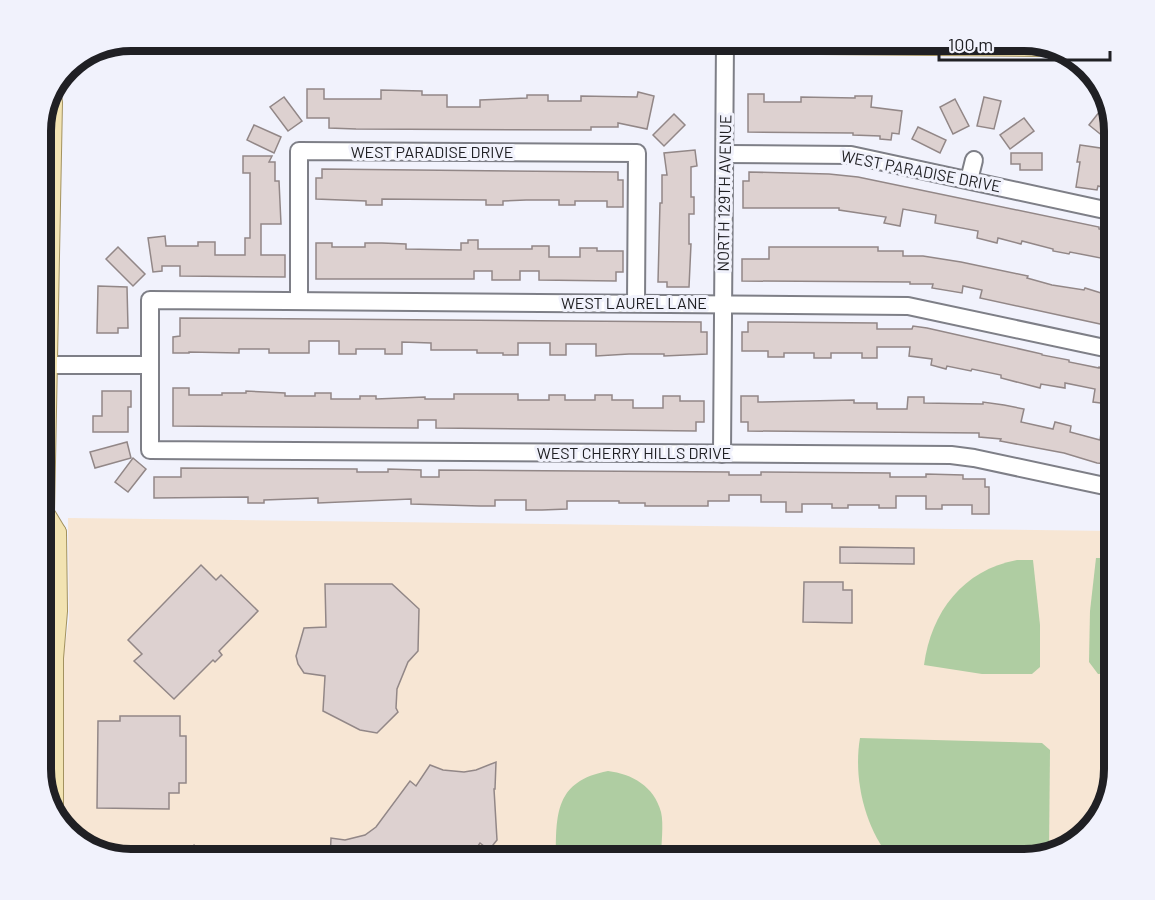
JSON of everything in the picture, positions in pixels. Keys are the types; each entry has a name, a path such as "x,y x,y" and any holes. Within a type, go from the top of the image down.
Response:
{"main road":[{"path":"51,155 52,123"},
{"path":"51,526 56,532 57,611 53,658 53,785"},
{"path":"51,540 56,532"}],"street":[{"name":"NORTH 129TH AVENUE","path":"722,454 725,51"},
{"name":"WEST PARADISE DRIVE","path":"299,301 299,151 637,153 636,303"},
{"name":"WEST PARADISE DRIVE","path":"725,154 850,155 1104,210"},
{"path":"969,180 974,160"},
{"name":"WEST LAUREL LANE","path":"150,365 150,300 908,306 1104,348"},
{"path":"51,365 150,365"},
{"name":"WEST CHERRY HILLS DRIVE","path":"150,365 150,450 951,455 1104,486"}],"shaded area":[{"path":"68,518 1104,531 1103,780 1100,795 1088,818 1069,836 1050,845 1024,849 131,849 115,847 105,845 82,833 63,811 62,665 69,619"}],"green space":[{"path":"1096,558 1104,558 1104,674 1098,674 1089,662 1090,611"},
{"path":"1017,560 1033,560 1040,625 1040,667 1032,674 982,674 924,665 934,628 942,611 953,596 981,573"},
{"path":"860,738 1042,743 1050,750 1049,845 1024,849 884,849 874,833 863,802 858,754"},
{"path":"608,771 633,778 647,788 658,803 661,812 661,849 556,849 558,814 562,802 568,791 591,776"}],"building":[{"path":"307,89 324,89 324,99 381,99 381,90 422,91 422,95 447,95 447,107 480,107 480,100 527,98 527,95 548,95 548,101 581,101 581,96 637,97 638,92 654,96 647,129 618,123 618,127 591,127 591,130 356,129 329,128 329,118 307,118"},
{"path":"748,94 764,94 764,102 801,102 801,97 872,96 871,107 902,111 899,134 892,133 891,140 880,139 880,136 853,135 853,133 748,132"},
{"path":"284,97 302,121 288,131 270,107"},
{"path":"984,97 1001,101 994,129 977,126"},
{"path":"955,99 969,126 953,134 940,107"},
{"path":"1101,112 1104,137 1089,125"},
{"path":"674,114 685,125 664,146 653,135"},
{"path":"1024,118 1034,131 1010,149 1000,135"},
{"path":"254,125 281,137 274,153 247,140"},
{"path":"918,127 946,140 940,153 912,139"},
{"path":"1080,145 1104,149 1104,188 1098,186 1097,190 1076,187 1080,162 1077,162"},
{"path":"695,150 697,166 691,167 691,197 694,197 694,214 689,214 689,244 691,244 689,287 667,287 667,282 658,282 662,175 667,175 664,153"},
{"path":"1011,153 1042,153 1042,170 1020,170 1020,164 1011,164"},
{"path":"243,156 272,156 269,162 275,162 275,181 279,181 281,224 261,224 261,255 285,255 285,277 180,276 180,266 162,266 162,271 153,272 148,238 165,236 166,246 198,246 198,242 215,242 215,255 245,255 245,238 250,238 250,173 243,173"},
{"path":"322,169 618,172 618,180 623,180 623,207 607,207 607,201 575,201 575,205 559,205 559,200 526,200 503,201 503,205 486,205 486,200 382,199 382,205 366,205 366,201 316,199 316,178 322,178"},
{"path":"749,172 858,177 1099,227 1104,230 1104,262 1101,261 1101,258 1053,251 1053,249 1022,241 1021,244 998,238 997,243 977,238 978,231 935,223 936,215 903,209 900,226 884,223 886,217 839,210 839,208 743,208 743,181 749,181"},
{"path":"468,240 478,240 478,249 532,249 532,246 549,246 549,257 580,257 580,248 597,248 597,251 623,251 623,272 616,272 616,281 539,280 539,271 520,271 520,280 492,280 492,271 474,271 474,279 316,279 316,243 332,243 332,247 365,247 365,243 406,244 406,249 461,250 461,243 468,243"},
{"path":"118,247 145,274 133,286 106,259"},
{"path":"769,247 878,247 878,251 903,251 903,256 923,256 961,262 1028,276 1027,278 1052,285 1084,290 1085,288 1104,294 1104,325 980,298 982,290 963,286 962,293 932,288 933,284 910,284 910,282 742,281 742,259 769,259"},
{"path":"98,286 127,287 128,328 118,328 118,333 97,333"},
{"path":"180,318 701,322 701,332 707,332 707,354 596,356 596,344 566,344 566,355 550,355 550,343 518,343 518,355 503,355 503,353 477,353 477,350 431,350 431,343 402,342 402,354 385,354 385,349 356,349 356,354 339,354 339,341 309,341 309,353 269,353 269,349 239,349 239,353 173,353 173,337 180,336"},
{"path":"748,322 877,323 877,329 912,329 913,326 927,328 1069,360 1069,362 1104,368 1104,403 1093,402 1095,389 1065,383 1065,388 1041,384 1040,388 1001,378 1001,375 947,366 946,369 931,365 932,359 909,356 910,347 877,347 877,358 862,358 862,353 831,353 831,358 814,358 814,353 784,353 784,357 768,357 768,351 742,351 742,332 748,332"},
{"path":"173,388 189,388 189,395 222,395 222,393 246,393 246,391 285,393 285,396 315,396 315,393 331,393 331,399 360,399 360,396 376,396 376,399 425,397 425,399 454,399 454,394 518,394 518,400 549,400 549,395 565,395 565,400 595,400 595,395 612,395 612,400 633,400 633,408 663,408 663,396 680,396 680,401 704,401 704,422 696,422 696,431 436,428 436,420 418,420 418,428 173,426"},
{"path":"102,391 131,391 131,407 128,407 128,432 93,432 93,416 102,416"},
{"path":"741,396 758,396 758,402 854,400 854,403 877,403 877,409 907,409 908,397 924,397 924,403 983,404 983,402 1024,409 1021,422 1053,429 1055,422 1071,426 1070,432 1100,440 1101,433 1104,433 1104,464 1064,453 1000,441 1001,439 979,437 979,433 748,431 748,422 741,422"},
{"path":"127,442 131,458 95,468 90,452"},
{"path":"133,458 146,469 128,492 115,482"},
{"path":"181,468 357,469 357,472 388,472 388,469 421,470 421,477 439,477 439,470 729,472 729,475 761,475 761,472 890,473 890,477 926,477 926,474 963,475 963,479 985,479 985,487 989,487 989,514 972,514 972,505 942,505 942,509 926,509 926,496 896,496 896,508 879,508 879,505 848,505 848,508 832,508 832,504 802,504 802,512 786,512 786,502 761,502 761,495 729,495 729,501 708,501 708,506 645,506 645,503 619,503 619,501 567,501 567,509 542,510 526,510 526,500 495,500 495,506 480,506 411,504 411,499 318,503 318,498 264,500 264,503 248,503 248,497 154,498 154,477 181,477"},
{"path":"840,547 914,548 914,564 840,563"},
{"path":"201,565 216,580 221,575 258,611 219,651 222,655 215,662 213,660 174,699 134,661 142,654 128,640"},
{"path":"804,582 843,582 843,590 852,590 852,623 803,622"},
{"path":"325,584 392,584 419,609 418,651 408,662 397,689 396,708 398,712 377,733 360,730 323,711 325,676 304,673 298,664 296,656 304,628 326,627"},
{"path":"120,716 180,716 180,736 186,736 186,783 179,783 179,793 169,793 169,809 97,808 98,721 120,721"},
{"path":"496,762 494,789 497,840 490,849 480,843 476,849 330,849 331,838 345,840 365,835 376,827 410,781 416,786 430,765 443,770 464,772"}]}
